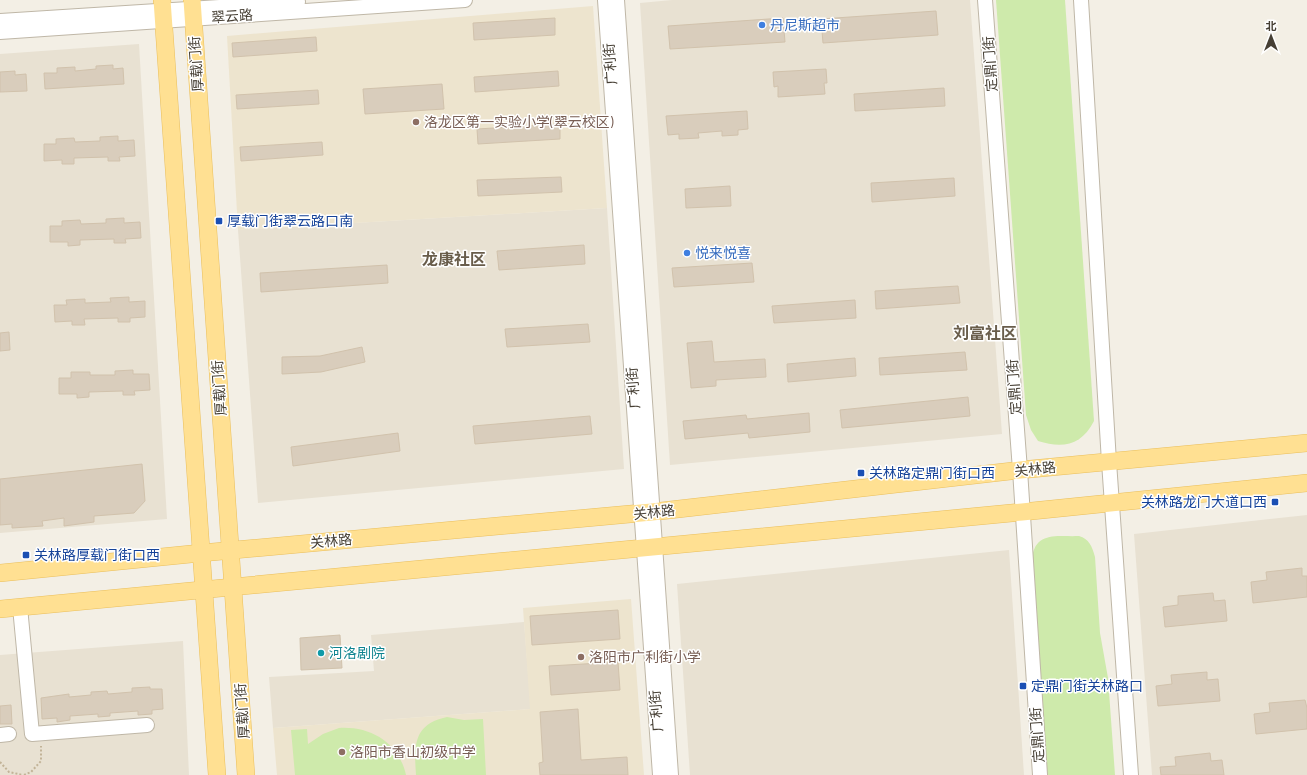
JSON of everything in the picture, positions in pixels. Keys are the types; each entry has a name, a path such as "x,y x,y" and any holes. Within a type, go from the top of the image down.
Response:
{"main road":[{"name":"厚载门街","path":"192,9 246,775"},
{"name":"厚载门街","path":"163,10 217,775"},
{"name":"关林路","path":"0,573 202,553 647,513 1020,470 1307,443"},
{"path":"0,609 1022,512 1307,483"}],"street":[{"name":"翠云路","path":"192,9 325,0"},
{"name":"翠云路","path":"0,21 163,10 465,0"},
{"name":"广利街","path":"606,0 647,513 671,775"},
{"name":"广利街","path":"617,0 647,513"},
{"name":"定鼎门街","path":"985,0 1020,470 1040,775"},
{"path":"1081,0 1109,462 1131,775"},
{"name":"翠云路","path":"0,32 163,10"},
{"name":"广利街","path":"650,547 660,775"},
{"path":"20,608 32,734 147,725"}],"path":[{"path":"0,762 9,772 23,775 37,768 43,754 38,739 32,734"}],"shaded area":[{"path":"672,0 970,0 1002,434 670,465 640,3"},
{"name":"洛龙区第一实验小学(翠云校区)","path":"593,6 607,208 238,230 227,36"},
{"path":"139,44 167,519 0,533 0,54"},
{"path":"607,208 624,469 258,503 238,230"},
{"path":"1307,515 1307,775 1152,775 1134,534"},
{"path":"1009,550 1024,775 690,775 677,584"},
{"name":"洛阳市广利街小学","path":"631,599 644,775 277,775 273,728 530,709 523,608"},
{"path":"524,622 531,709 273,728 269,677 374,671 371,635"},
{"path":"183,641 189,775 0,775 0,655"}],"green space":[{"path":"996,0 1065,0 1094,421 1084,435 1078,440 1064,445 1056,445 1038,441 1031,430 1026,415"},
{"path":"1079,536 1090,544 1095,557 1100,633 1108,678 1115,775 1047,775 1032,559 1034,550 1038,544 1048,537"},
{"path":"447,717 464,720 483,719 486,775 416,775 415,755 418,738 428,725 436,720"},
{"name":"洛阳市香山初级中学","path":"339,728 362,730 382,739 397,754 406,775 295,775 291,730 307,729 308,744 323,734"}],"building":[{"path":"936,11 938,35 823,43 821,19"},
{"path":"555,18 555,35 474,40 473,23"},
{"path":"783,18 785,42 670,49 668,26"},
{"path":"316,37 317,51 233,57 232,43"},
{"path":"113,65 113,69 123,68 124,84 45,89 44,73 57,73 57,68 75,67 75,71 96,69 96,66"},
{"path":"826,69 827,83 824,83 825,94 778,97 778,86 774,87 773,72"},
{"path":"15,71 15,75 26,74 27,91 0,92 0,72"},
{"path":"558,71 559,86 475,92 474,77"},
{"path":"442,84 444,109 365,114 363,89"},
{"path":"944,88 945,106 855,111 854,94"},
{"path":"318,90 319,104 237,109 236,95"},
{"path":"747,111 748,129 738,130 738,135 722,136 722,131 698,133 699,138 679,139 679,134 668,135 666,116"},
{"path":"560,124 560,139 478,144 477,129"},
{"path":"118,136 118,141 134,140 135,156 119,157 120,161 108,161 108,157 74,158 74,164 62,164 62,160 44,161 44,144 56,144 56,139 74,138 75,142 100,141 100,137"},
{"path":"322,142 323,155 241,161 240,147"},
{"path":"561,177 562,192 478,196 477,180"},
{"path":"954,178 955,196 872,202 871,183"},
{"path":"730,186 731,206 686,208 685,189"},
{"path":"124,218 124,223 140,222 141,238 125,239 126,243 114,243 114,239 80,240 80,245 68,246 68,242 50,242 50,226 62,226 62,221 80,220 81,224 106,223 106,219"},
{"path":"584,245 585,264 499,270 497,251"},
{"path":"752,263 754,282 674,287 672,268"},
{"path":"387,265 388,283 261,292 260,273"},
{"path":"958,286 960,303 876,309 875,291"},
{"path":"129,297 129,302 145,301 145,317 130,318 130,322 118,322 118,318 84,319 85,325 72,325 72,321 55,322 54,305 67,305 66,300 85,299 85,303 111,302 110,298"},
{"path":"855,300 856,318 774,323 772,306"},
{"path":"588,324 590,342 507,347 505,329"},
{"path":"9,332 10,350 0,351 0,333"},
{"path":"712,341 714,362 765,359 766,377 716,380 716,386 691,388 687,343"},
{"path":"362,347 365,362 321,372 282,374 282,357 320,356"},
{"path":"965,352 967,370 880,375 879,358"},
{"path":"855,358 856,376 788,382 787,364"},
{"path":"133,370 133,374 149,374 150,390 134,391 135,395 123,395 123,391 89,392 89,397 77,398 77,394 59,394 59,378 71,378 71,372 90,372 90,375 115,375 115,371"},
{"path":"968,397 970,416 842,428 840,410"},
{"path":"809,413 810,432 749,438 748,433 685,439 683,421 746,415 747,419"},
{"path":"590,416 592,434 475,444 473,426"},
{"path":"398,433 400,451 293,466 291,447"},
{"path":"142,464 145,501 134,513 94,516 94,522 64,526 64,518 42,521 43,526 12,528 12,524 0,525 0,479"},
{"path":"1302,568 1302,576 1307,576 1307,597 1253,603 1251,582 1267,580 1266,572"},
{"path":"1213,593 1214,601 1225,600 1227,621 1165,627 1163,607 1178,605 1178,596"},
{"path":"618,610 620,639 532,645 530,616"},
{"name":"河洛剧院","path":"340,635 342,668 301,670 300,638"},
{"path":"618,662 620,690 551,695 549,666"},
{"path":"1207,672 1207,680 1218,679 1220,701 1158,706 1156,686 1172,684 1171,675"},
{"path":"150,687 150,689 162,689 163,709 152,710 152,714 138,715 138,711 110,713 110,716 98,717 98,714 70,716 70,720 57,722 57,718 42,719 41,698 69,694 69,697 91,695 91,692 107,691 108,694 132,692 132,688"},
{"path":"1305,700 1307,708 1307,729 1256,734 1254,714 1270,712 1269,703"},
{"path":"11,705 12,724 0,724 0,706"},
{"path":"578,709 581,760 627,757 628,775 540,775 539,763 543,762 540,712"},
{"path":"1210,753 1211,761 1222,760 1224,775 1161,775 1160,767 1176,766 1175,757"}],"place":[{"name":"丹尼斯超市","path":"762,25"},
{"name":"洛龙区第一实验小学(翠云校区)","path":"416,122"},
{"name":"厚载门街翠云路口南","path":"219,221"},
{"name":"悦来悦喜","path":"687,253"},
{"name":"关林路定鼎门街口西","path":"861,473"},
{"name":"关林路龙门大道口西","path":"1275,502"},
{"name":"关林路厚载门街口西","path":"26,555"},
{"name":"河洛剧院","path":"321,653"},
{"name":"洛阳市广利街小学","path":"581,657"},
{"name":"定鼎门街关林路口","path":"1023,686"},
{"name":"洛阳市香山初级中学","path":"342,752"}],"district":[{"name":"龙康社区","path":"454,259"},
{"name":"刘富社区","path":"985,333"}]}
